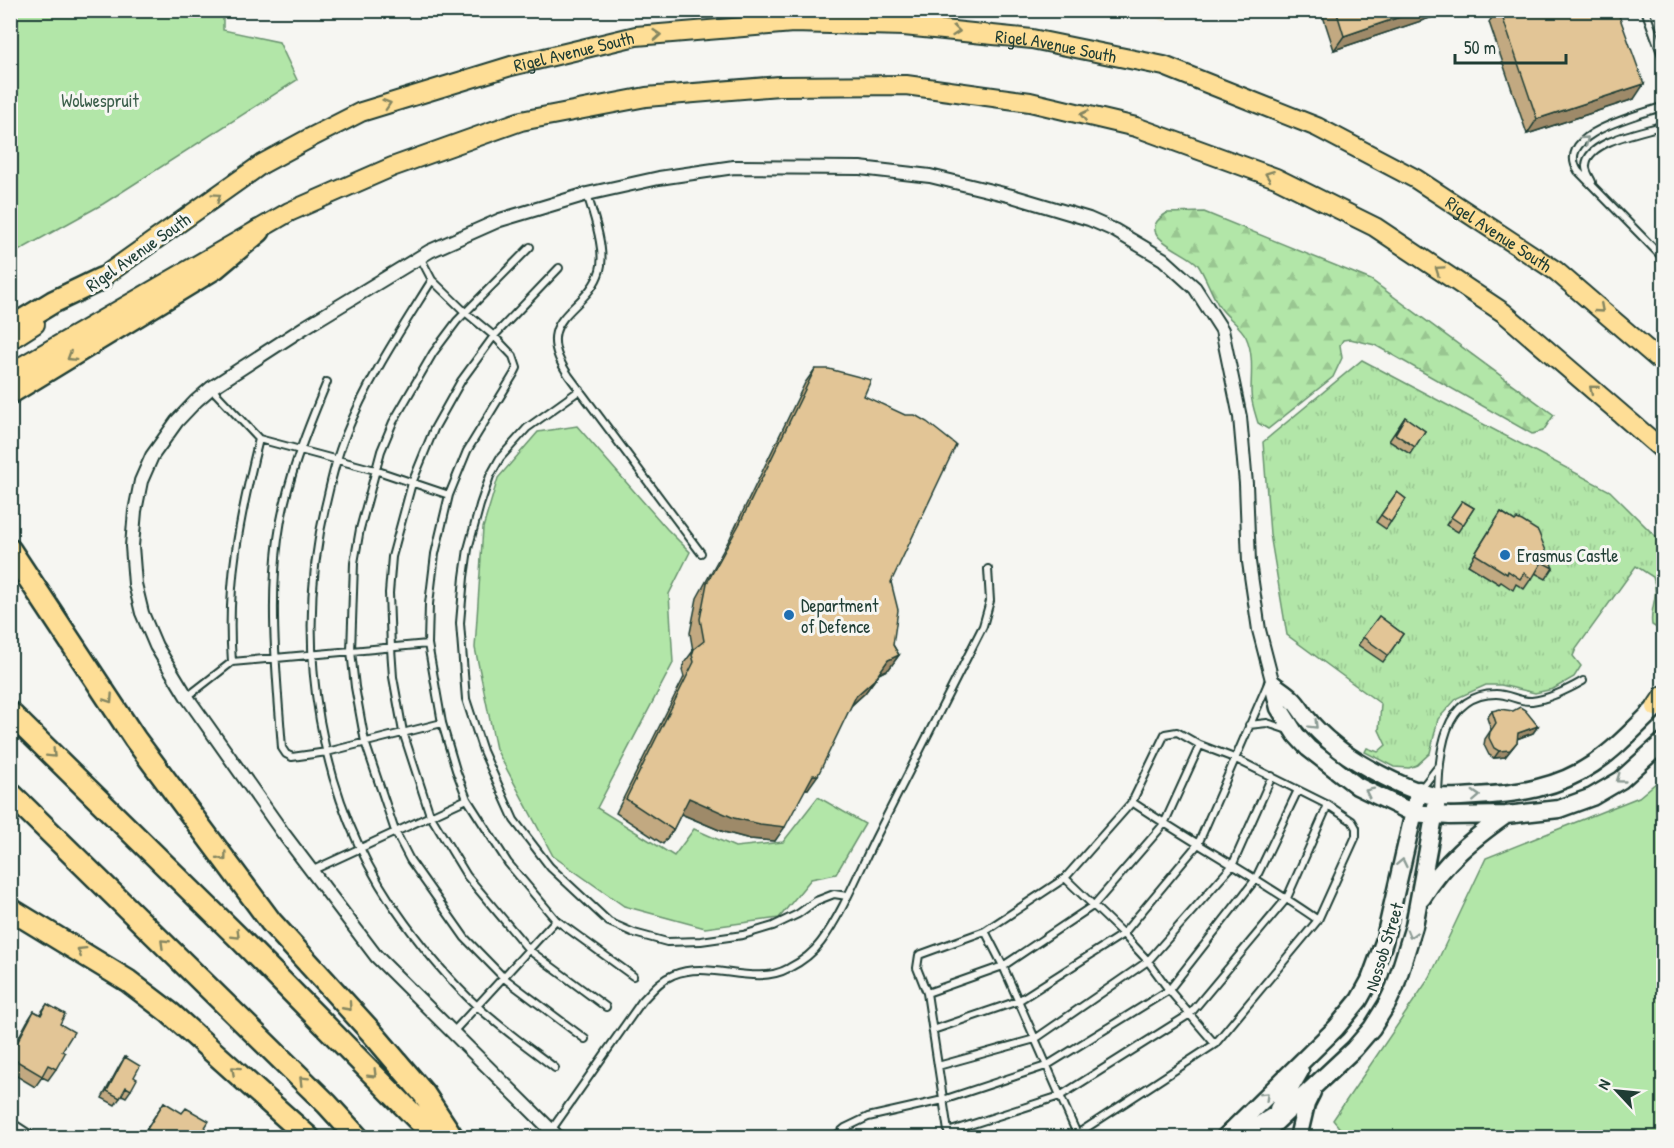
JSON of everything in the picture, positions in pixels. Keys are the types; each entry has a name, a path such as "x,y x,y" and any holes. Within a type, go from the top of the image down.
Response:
{"highway":[{"path":"10,393 215,268 259,231"},
{"path":"10,328 52,303 100,279"},
{"path":"10,535 36,575 83,661"},
{"path":"15,556 135,739 271,922 424,1094 453,1137"},
{"path":"10,713 239,938 436,1137"},
{"path":"10,793 294,1071 358,1137"},
{"path":"10,909 128,981 170,1013 309,1137"}],"main road":[{"name":"Rigel Avenue South","path":"10,340 262,164 361,112 511,66 636,36 793,24 904,26 1032,39 1164,66 1317,127 1416,179 1556,271 1664,364"},
{"name":"Rigel Avenue South","path":"10,373 289,212 392,167 521,121 646,97 778,86 906,85 1030,102 1136,127 1276,178 1375,227 1504,313 1664,451"}],"street":[{"path":"555,1133 376,956 311,871 187,697 156,646 142,613 135,584 132,546 135,511 141,481 152,456 177,421 196,401 211,388 305,327 420,257 500,220 587,194 659,178 734,167 860,168 930,176 1012,196 1065,211 1114,230 1162,258 1195,288 1222,330 1240,417 1246,484 1249,562 1259,630 1279,708 1296,735 1308,748 1356,786 1413,813 1506,815 1559,808 1592,797 1621,780 1664,741"},
{"path":"1272,681 1291,697 1307,718 1334,745 1376,773 1438,796 1501,795 1543,788 1561,782 1593,764 1626,739 1661,701"},
{"name":"Nossob Street","path":"1318,1045 1336,1028 1359,1000 1370,980 1389,922 1419,790"},
{"name":"Nossob Street","path":"1260,1137 1363,1040 1387,1004 1414,926 1438,796"},
{"path":"1418,904 1445,864 1506,815"},
{"path":"1279,1119 1278,1109 1318,1045"},
{"path":"1224,1137 1318,1045"},
{"path":"1238,1137 1264,1120 1273,1117 1279,1119 1297,1137 1306,1104 1317,1083"},
{"path":"10,1125 30,1137"}],"lane":[{"path":"1645,10 1664,62"},
{"path":"1664,106 1595,131 1582,140 1575,152 1574,163 1578,171 1664,259"},
{"path":"1594,186 1586,169 1586,164 1593,151 1610,141 1664,125"},
{"path":"587,194 596,222 602,262 600,272 590,288 561,319 555,340 562,366 702,553"},
{"path":"530,247 465,312 433,353 393,422 375,470 360,529 354,563 351,651 365,742 395,831 410,860 465,938 504,978 585,1039"},
{"path":"420,257 432,280 494,336 513,356 517,368 467,452 449,495 435,554 429,604 428,644 442,723 467,799 508,863 556,920 633,976"},
{"path":"560,268 494,336 461,381 434,429 412,483 392,556 389,593 391,648 393,677 403,732 430,815 467,876 529,950 606,1007"},
{"path":"432,280 368,383 337,460 321,524 315,560 312,602 315,688 333,779 360,848 378,883 405,924 477,1006 555,1068"},
{"path":"327,382 300,449 278,537 274,578 276,658 284,752 292,757 327,752 442,723"},
{"path":"211,388 260,440 375,470 449,495"},
{"path":"579,390 527,428 500,458 490,476 468,549 460,623 466,699 483,751 514,820 550,867 609,922 634,933 667,942 743,935 790,918 816,900 834,894 847,896"},
{"path":"232,662 230,632 233,561 243,503 260,440"},
{"path":"555,1133 642,1001 659,983 672,975 686,971 768,975 787,969 803,959 820,942 847,896 983,626 990,601 988,569"},
{"path":"187,697 232,662 428,644"},
{"path":"933,1030 1018,1001 1123,934 1198,844 1249,724 1272,681"},
{"path":"1438,796 1438,767 1450,721 1466,702 1487,694 1505,694 1522,700 1534,701 1566,690 1583,681"},
{"path":"1249,724 1267,723 1296,735"},
{"path":"1064,1137 1077,1134 1215,1044 1318,921 1356,836 1356,828 1352,821 1328,805 1234,758 1200,745 1177,732 1165,734 1132,802 1065,878 985,931 919,955 917,968 927,993 949,1135 1060,1096 1190,1014 1287,898 1328,805"},
{"path":"927,993 1003,966 1094,906 1164,824 1200,745"},
{"path":"1419,790 1438,767"},
{"path":"938,1066 1035,1039 1148,961 1232,866 1272,776"},
{"path":"833,1137 845,1128 868,1117 943,1100 1046,1066 1169,990 1255,880 1298,790"},
{"path":"311,871 467,799"},
{"path":"1132,802 1164,824 1287,898 1318,921"},
{"path":"1065,878 1148,961 1169,990 1215,1044"},
{"path":"452,1033 556,920"},
{"path":"985,931 1003,966 1077,1134"}],"shaded area":[{"path":"1133,11 1162,11 1167,22"}],"green space":[{"name":"Wolwespruit","path":"11,10 223,11 223,30 279,42 297,80 103,204 11,255"},
{"path":"1204,212 1371,280 1554,415 1543,431 1532,434 1375,345 1350,339 1343,340 1340,345 1342,358 1333,377 1268,429 1258,423 1252,404 1251,357 1246,337 1219,306 1198,265 1165,243 1155,229 1157,221 1167,213"},
{"path":"1362,360 1610,491 1657,538 1663,560 1663,632 1652,625 1655,597 1653,577 1636,566 1576,649 1573,656 1581,666 1574,677 1553,689 1535,693 1501,685 1486,685 1457,698 1438,719 1430,753 1417,765 1409,768 1394,767 1365,752 1367,748 1378,752 1386,745 1379,730 1381,704 1287,635 1270,534 1263,442"},
{"path":"577,426 690,552 669,594 673,663 597,808 674,856 694,829 735,847 783,842 818,797 865,824 836,874 811,879 779,918 705,928 624,906 553,856 496,749 475,648 483,528 498,478 538,432"},
{"path":"1663,777 1663,1137 1347,1137 1333,1120 1430,977 1486,858 1639,797"}],"building":[{"path":"1336,10 1420,10 1344,36"},
{"path":"1500,10 1617,10 1644,84 1537,119"},
{"name":"Department of Defence","path":"815,369 829,369 871,380 864,396 905,415 915,415 956,445 891,582 898,610 893,645 899,655 888,660 875,679 856,696 818,775 813,775 785,827 734,818 689,798 673,830 626,799 694,662 692,655 694,649 704,641 700,619 707,583 740,523"},
{"path":"1405,417 1425,431 1415,447 1395,434"},
{"path":"1397,492 1406,499 1391,522 1381,515"},
{"path":"1462,501 1474,508 1463,525 1451,517"},
{"name":"Erasmus Castle","path":"1501,512 1538,531 1553,568 1542,562 1532,579 1524,573 1520,579 1508,571 1507,574 1475,554"},
{"path":"1379,616 1403,634 1388,655 1363,637"},
{"path":"1520,707 1538,726 1518,733 1517,742 1510,750 1499,751 1494,748 1489,738 1496,723 1492,711 1500,709 1513,711"},
{"path":"47,1004 65,1014 60,1024 74,1032 62,1051 65,1053 56,1069 48,1065 42,1076 10,1057 10,1042 16,1045 34,1011 41,1015"},
{"path":"125,1057 140,1066 131,1090 126,1087 120,1098 107,1091"},
{"path":"164,1102 182,1113 186,1108 209,1121 199,1137 161,1137 147,1129"}],"place":[{"name":"Erasmus Castle","path":"1505,555"},
{"name":"Department of Defence","path":"789,615"}]}
